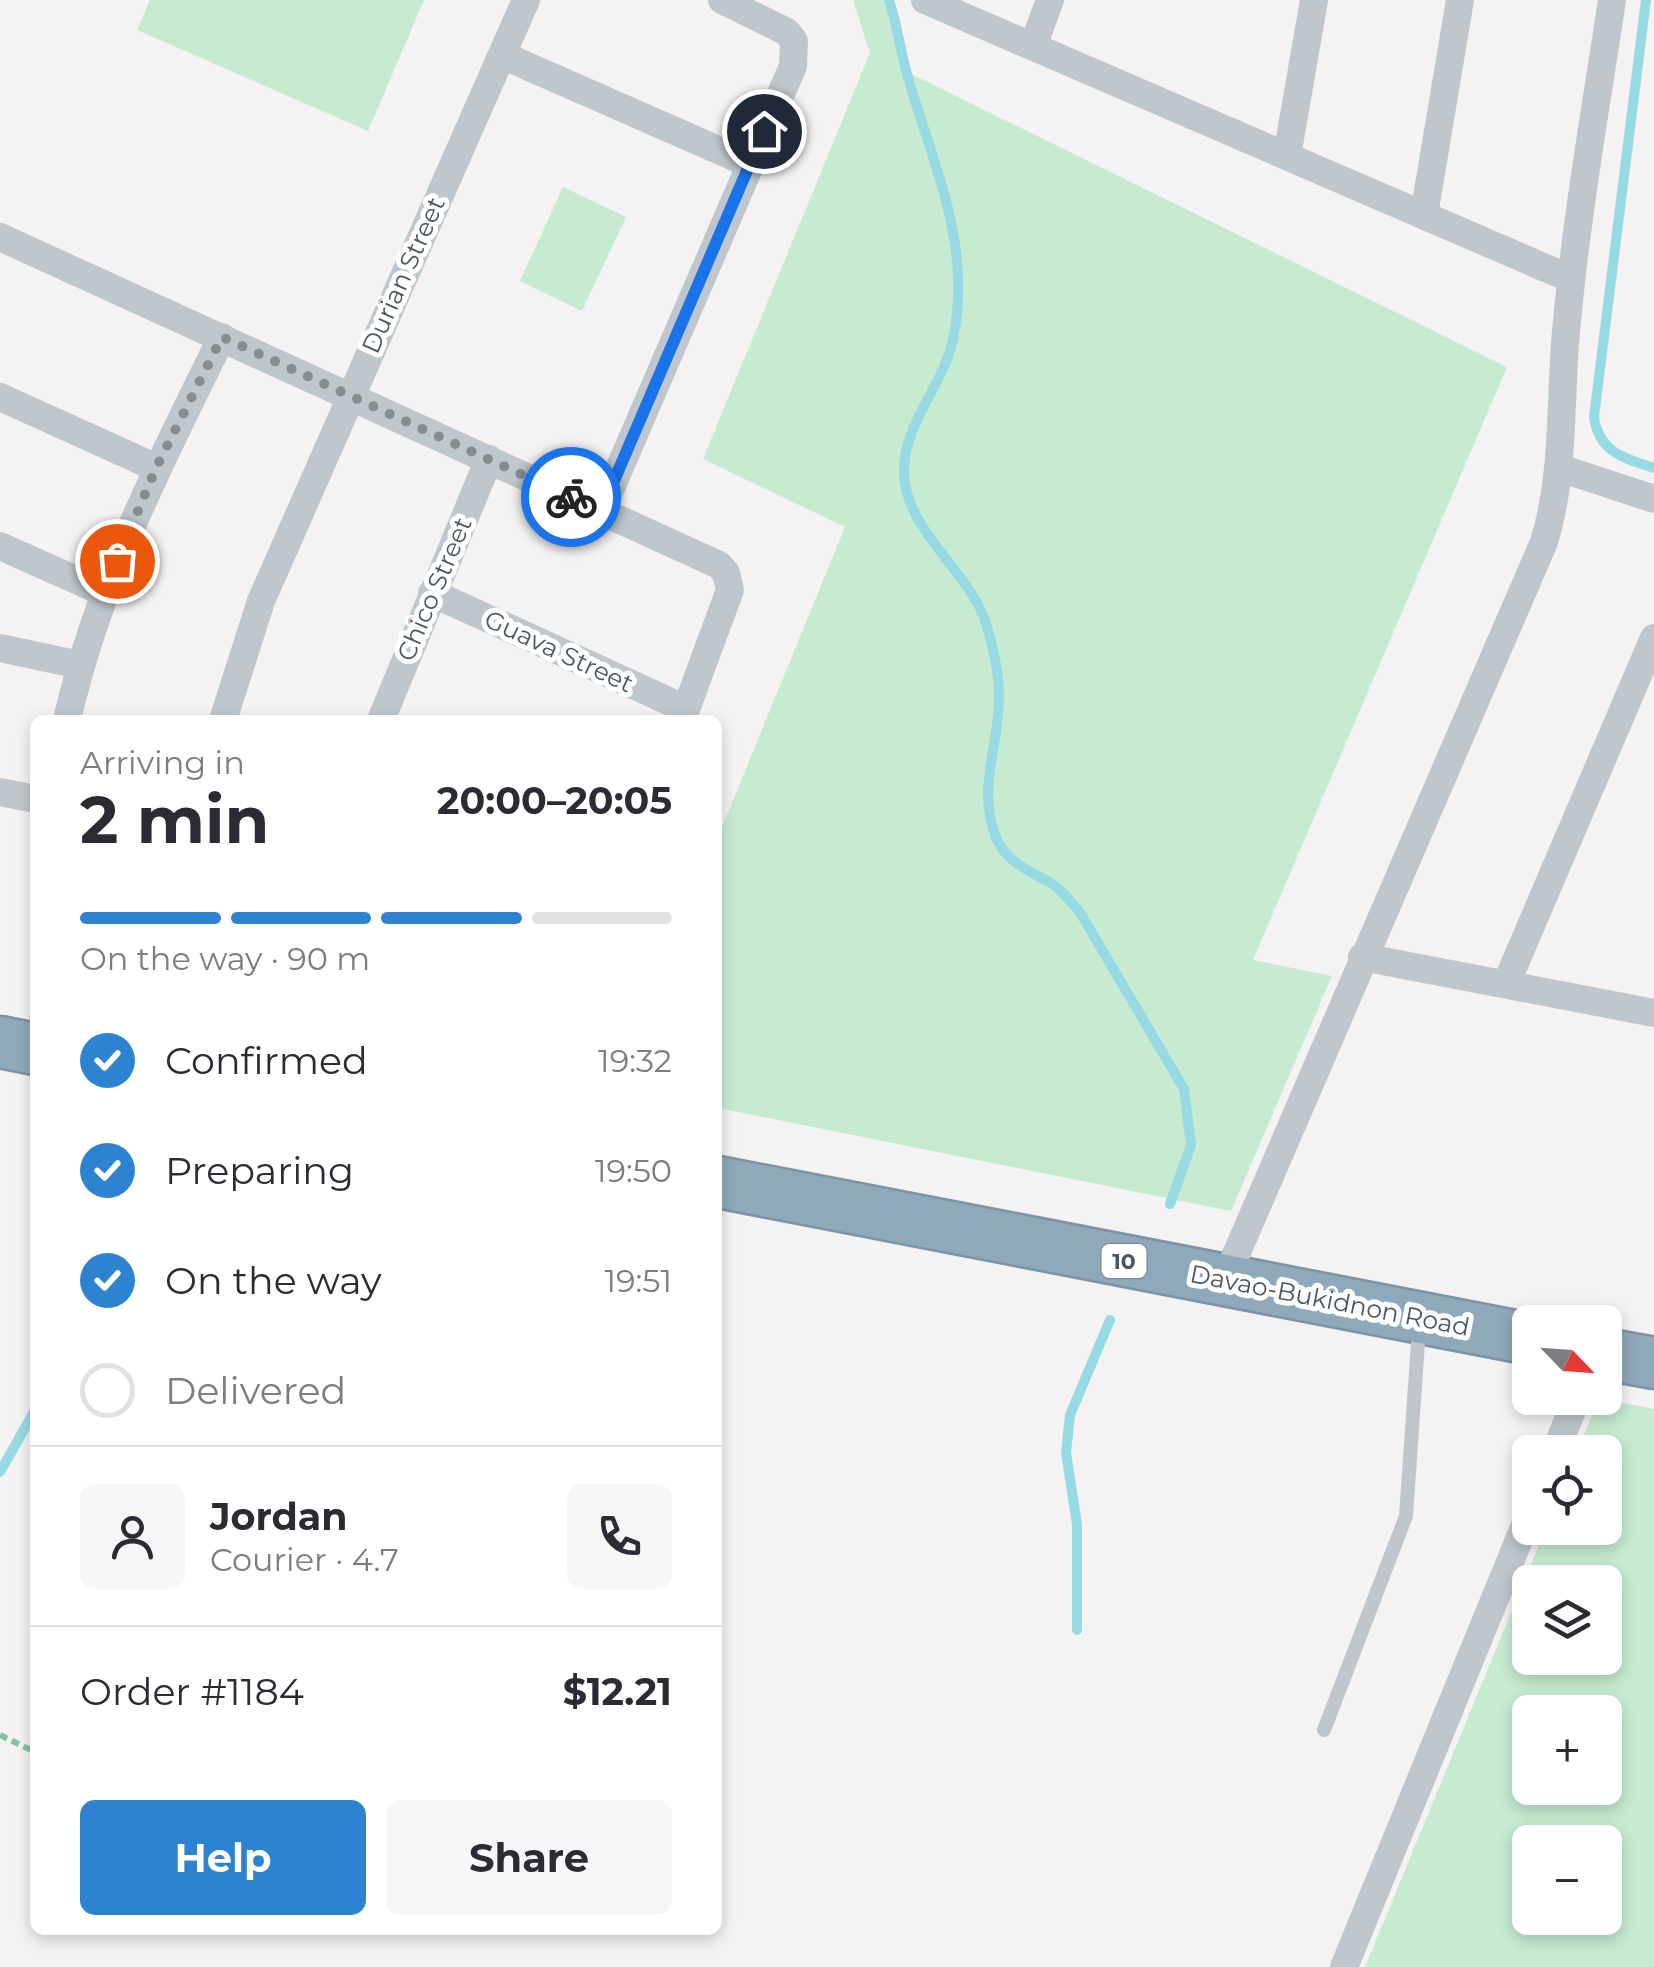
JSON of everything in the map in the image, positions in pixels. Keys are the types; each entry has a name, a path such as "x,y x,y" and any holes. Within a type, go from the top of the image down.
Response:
{"highway":[{"path":"0,1042 30,1048"},
{"name":"Davao-Bukidnon Road","path":"722,1183 1512,1336"},
{"path":"1622,1357 1654,1363"}],"street":[{"name":"Durian Street","path":"225,715 261,600 526,0"},
{"path":"601,511 793,66 794,41 779,26 722,0"},
{"path":"926,0 1571,279"},
{"path":"1033,46 1050,0"},
{"path":"1424,216 1460,0"},
{"path":"1225,1280 1544,542 1560,468 1571,279 1612,0"},
{"path":"1287,156 1312,1"},
{"path":"502,55 750,164"},
{"path":"0,237 719,565 729,581 728,600 684,715"},
{"path":"68,715 104,592 156,468 222,337"},
{"path":"0,396 156,468"},
{"name":"Chico Street","path":"383,715 489,460"},
{"path":"1560,468 1654,500"},
{"path":"0,546 104,592"},
{"name":"Guava Street","path":"432,593 684,715"},
{"path":"1506,984 1654,638"},
{"path":"0,648 80,665"},
{"path":"0,792 30,798"},
{"path":"1362,957 1651,1006"},
{"path":"1344,1967 1517,1545"}],"lane":[{"path":"1324,1730 1406,1516 1419,1318"}],"path":[{"path":"0,1735 30,1750"}],"green space":[{"path":"150,0 424,0 368,131 137,30"},
{"path":"853,0 889,0 907,72 1507,367 1253,960 1332,976 1231,1211 722,1109 722,827 845,527 703,459 870,53"},
{"path":"563,187 626,217 582,311 520,281"},
{"path":"1622,1403 1654,1409 1654,1967 1365,1967 1512,1610 1512,1675 1622,1675 1622,1565 1531,1565 1539,1545 1622,1545 1622,1435 1584,1435 1592,1415 1622,1415"}],"waterway":[{"path":"889,0 947,204 958,270 953,339 905,456 908,495 915,514 975,600 990,637 999,691 988,801 999,844 1011,859 1055,886 1078,909 1184,1089 1191,1145 1170,1204"},
{"path":"1646,0 1594,417 1601,438 1614,452 1654,468"},
{"path":"1077,1630 1077,1524 1066,1453 1070,1415 1110,1320"},
{"path":"0,1472 30,1419"}],"way so far":[{"path":"117,561 156,468 222,337 571,497"}],"route":[{"path":"571,497 601,511 764,131"}]}
